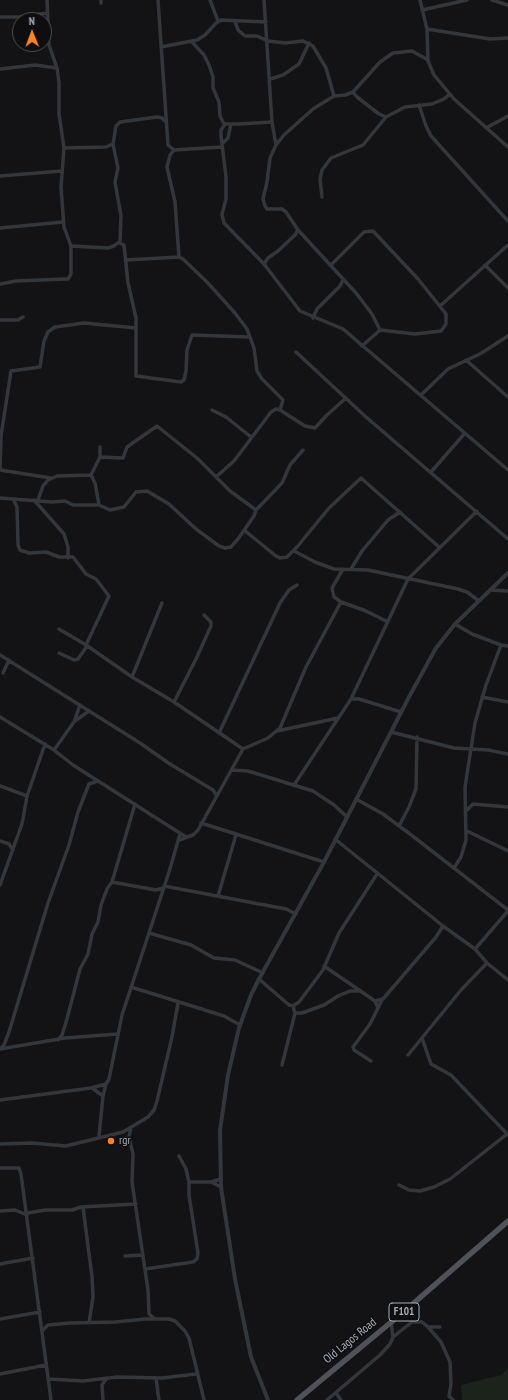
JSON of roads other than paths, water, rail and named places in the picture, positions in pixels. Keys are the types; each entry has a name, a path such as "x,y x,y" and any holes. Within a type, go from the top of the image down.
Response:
{"main road":[{"name":"Old Lagos Road","path":"298,1400 508,1221"}],"street":[{"path":"47,0 47,12"},
{"path":"158,0 168,145 174,150 222,146 228,138 231,124"},
{"path":"210,0 218,21"},
{"path":"264,0 268,41 272,122 276,146"},
{"path":"420,0 427,29 428,60 434,75 450,94 508,147"},
{"path":"422,10 467,0"},
{"path":"492,0 508,5"},
{"path":"0,17 12,17"},
{"path":"161,47 192,42 205,35 218,21 235,20 266,22"},
{"path":"235,20 241,34 245,36 257,36 268,41 309,43 318,52 334,96"},
{"path":"427,29 490,38 508,38"},
{"path":"192,42 204,55 209,65 213,77 213,88 219,102 221,120 225,124 272,122"},
{"path":"270,79 283,75 299,64 309,43"},
{"path":"380,330 372,314 298,230 286,212 282,209 267,209 264,203 270,158 284,135 313,109 334,96 345,95 353,92 380,62 393,53 412,51 428,60"},
{"path":"0,284 16,281 68,279 72,266 71,246 66,237 63,222 62,171 64,148 59,114 59,82 57,68 51,52"},
{"path":"0,69 35,65 57,68"},
{"path":"353,92 380,114 386,117"},
{"path":"322,197 320,179 322,170 331,158 363,145 386,117 405,107 444,99 450,94"},
{"path":"420,105 426,126 431,136 508,222"},
{"path":"486,128 508,116"},
{"path":"71,246 108,248 119,243 121,238 122,225 115,182 118,168 113,144 116,126 120,122 160,117 166,122"},
{"path":"225,124 221,130 225,168 226,199 223,219 264,264 300,311 313,318 335,324 344,329 508,470"},
{"path":"275,134 284,135"},
{"path":"64,148 106,147 113,144"},
{"path":"174,150 170,155 167,168 175,202 178,257"},
{"path":"0,176 62,171"},
{"path":"0,228 63,222"},
{"path":"264,264 268,258 296,235 298,230"},
{"path":"330,266 364,232 373,231 446,314 447,320 445,327 441,330 416,334 380,330 362,346"},
{"path":"119,243 124,245 128,283 136,318 136,376 181,382 184,380 187,350 192,335 249,337"},
{"path":"440,306 508,245"},
{"path":"126,260 178,257 184,259 236,313 247,329 254,348 257,370 262,379 283,400 280,410"},
{"path":"485,266 508,288"},
{"path":"313,318 317,309 340,286 343,280"},
{"path":"0,320 18,320 23,317"},
{"path":"91,476 61,476 52,478 0,470 1,436 10,371 40,367 44,342 48,332 55,327 84,323 136,328"},
{"path":"421,394 448,369 475,357 508,336"},
{"path":"296,352 346,398 508,539"},
{"path":"473,367 475,357"},
{"path":"466,360 508,397"},
{"path":"216,477 234,461 271,412 276,409 280,410 305,426 315,428 346,398"},
{"path":"212,410 226,417 252,436"},
{"path":"100,457 123,458 127,447 157,426 197,458 220,481 256,510"},
{"path":"431,472 465,433"},
{"path":"91,476 100,457 100,447"},
{"path":"0,498 99,505 110,510 120,509 127,504 136,492 143,490 153,494 169,504 196,529 219,546 225,548 230,546 244,530 254,516 256,510 282,483 290,465 303,450"},
{"path":"220,481 221,474"},
{"path":"91,476 95,483 99,505"},
{"path":"36,500 46,483 52,478"},
{"path":"244,530 280,558 287,556 294,551 329,508 362,478 439,547"},
{"path":"13,499 17,507 18,545 20,550 29,552 46,552 59,557 76,558 86,574 96,579 109,596 78,659 74,660 59,653"},
{"path":"36,500 64,534 68,547 68,558"},
{"path":"294,785 351,699 408,579 476,511"},
{"path":"351,569 362,551 388,520 400,512"},
{"path":"294,551 315,562 342,570 368,570 458,589 467,592 479,601"},
{"path":"342,570 333,585 332,591 334,597 341,602 366,611 388,622"},
{"path":"268,1400 251,1357 235,1279 221,1187 219,1149 222,1111 228,1075 240,1025 251,995 259,979 324,862 346,816 436,648 455,624 508,573"},
{"path":"219,733 280,603 289,590 297,585"},
{"path":"490,590 508,591"},
{"path":"179,840 193,835 238,760 243,749 268,738 277,731 284,719 306,667 341,602"},
{"path":"132,677 162,603"},
{"path":"174,702 211,626 211,622 204,615"},
{"path":"455,624 472,634 501,645 508,646"},
{"path":"59,629 86,645 132,677 174,702 243,749"},
{"path":"454,868 464,850 467,831 465,787 472,750 475,723 482,697 501,645"},
{"path":"0,655 213,790 216,796"},
{"path":"3,673 9,660"},
{"path":"354,693 359,699"},
{"path":"482,697 508,702"},
{"path":"351,699 359,699 401,712"},
{"path":"54,750 74,722 80,705"},
{"path":"74,722 89,711"},
{"path":"0,717 45,744 73,765 186,837"},
{"path":"277,731 338,718"},
{"path":"391,732 416,737 454,748 508,754"},
{"path":"399,826 410,807 416,789 416,737"},
{"path":"0,885 22,824 27,796 45,744"},
{"path":"238,760 242,769"},
{"path":"232,770 242,769 320,794 346,816"},
{"path":"0,1049 4,1046 9,1032 48,903 69,846 80,806 89,784 98,781"},
{"path":"0,786 27,796"},
{"path":"213,790 220,788"},
{"path":"356,799 399,826 508,910 475,949"},
{"path":"58,1040 62,1034 80,969 88,954 92,934 98,922 107,889 112,882 135,804"},
{"path":"466,812 473,804 508,807"},
{"path":"201,823 324,862"},
{"path":"467,831 508,852"},
{"path":"99,1136 103,1096 109,1079 126,1000 132,987 180,834"},
{"path":"218,896 236,835"},
{"path":"335,839 443,926 475,949 487,963 508,980"},
{"path":"0,841 9,844 13,850"},
{"path":"293,1006 299,1002 324,966 339,933 377,874"},
{"path":"112,882 156,890 164,887 218,896 286,909 296,914"},
{"path":"156,890 161,895"},
{"path":"371,1061 354,1050 353,1047 365,1031 383,999 436,937 443,926"},
{"path":"149,933 191,945 214,958 235,960 263,973"},
{"path":"408,1054 461,990 487,963"},
{"path":"324,966 375,1001 378,1008"},
{"path":"259,979 286,1002 293,1006 295,1013 282,1065"},
{"path":"132,987 178,1003 224,1016 240,1025"},
{"path":"295,1013 302,1013 317,1008 350,991 360,991"},
{"path":"375,1001 383,999"},
{"path":"0,1144 32,1143 66,1146 99,1136 122,1132 148,1117 154,1110 172,1037 178,1003"},
{"path":"62,1034 65,1038"},
{"path":"0,1049 65,1038 118,1034"},
{"path":"399,1184 408,1190 420,1191 434,1188 450,1179 508,1135 451,1075 431,1064 422,1038"},
{"path":"0,1100 91,1088 106,1084"},
{"path":"91,1088 103,1096"},
{"path":"131,1127 129,1137 133,1154 132,1182 145,1269 149,1314 154,1318"},
{"path":"122,1132 129,1137"},
{"path":"145,1269 193,1262 197,1259 197,1242 189,1195 189,1182 186,1169 179,1156"},
{"path":"0,1168 19,1168 33,1258 51,1400"},
{"path":"189,1182 211,1182 221,1179"},
{"path":"211,1182 221,1187"},
{"path":"0,1210 12,1210 27,1216 46,1210 63,1211 83,1207 136,1204"},
{"path":"83,1207 92,1277 93,1297 89,1323"},
{"path":"125,1256 143,1256"},
{"path":"0,1264 33,1258"},
{"path":"0,1319 40,1312"},
{"path":"145,1318 149,1314"},
{"path":"41,1321 48,1325 145,1318 175,1321 185,1331 189,1338 196,1374 204,1400"},
{"path":"391,1322 393,1337"},
{"path":"327,1400 380,1355 393,1337 412,1322 422,1322 441,1342 450,1362 451,1384 449,1396 453,1400"},
{"path":"42,1331 48,1325"},
{"path":"428,1328 440,1327"},
{"path":"0,1374 46,1365"},
{"path":"48,1379 96,1380 107,1378 156,1378 196,1374"},
{"path":"103,1400 102,1385 107,1378"},
{"path":"156,1378 159,1400"},
{"path":"96,1380 102,1385"},
{"path":"336,1393 341,1400"}],"place":[{"name":"rgr","path":"111,1141"}]}
